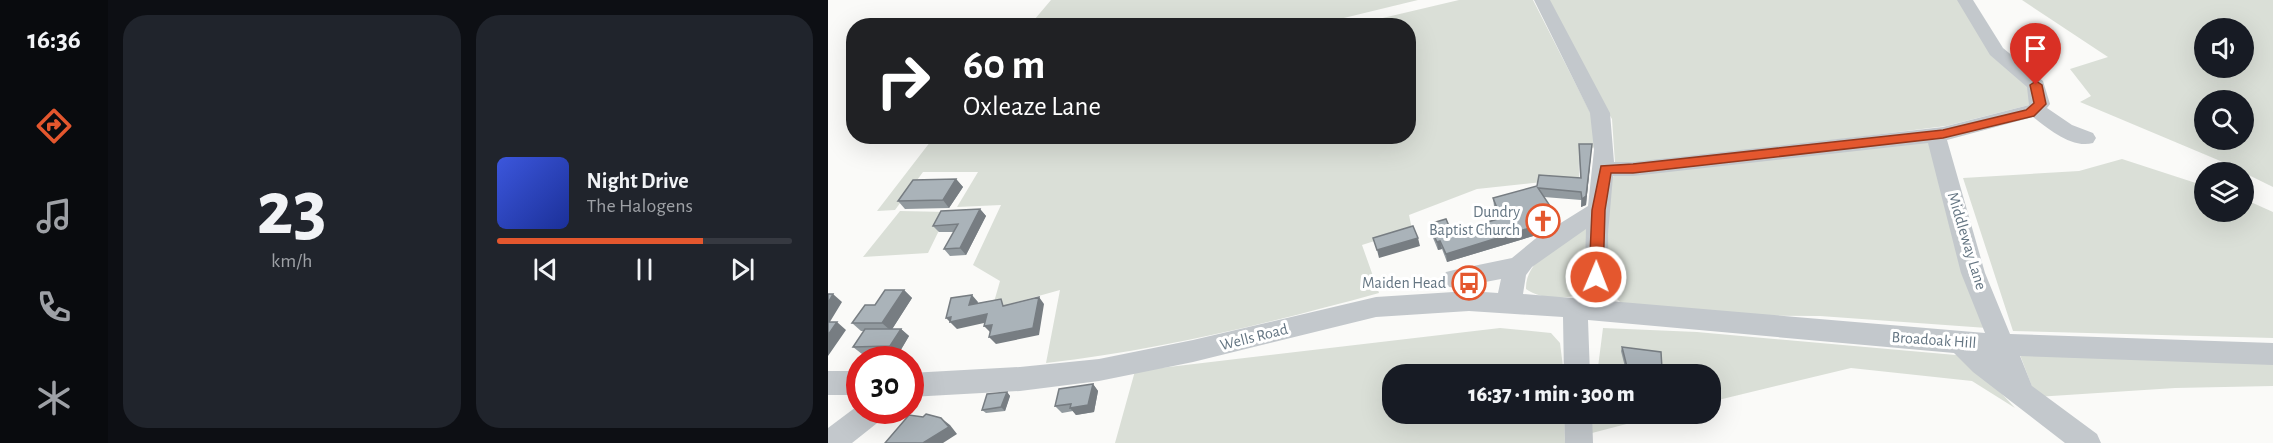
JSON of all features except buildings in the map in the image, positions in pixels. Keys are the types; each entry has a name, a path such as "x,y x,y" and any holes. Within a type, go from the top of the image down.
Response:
{"street":[{"path":"1542,0 1600,113 1604,131 1605,169 1599,210 1596,261 1579,364"},
{"path":"1605,169 1633,169 1936,135 2036,110 2040,104 2036,85 1996,51 1965,0"},
{"path":"2036,110 2065,130 2086,138"},
{"name":"Middleway Lane","path":"1936,135 1973,273 2022,394"},
{"path":"1509,303 1512,283 1519,266 1540,248 1599,210"},
{"path":"1454,279 1519,266"},
{"name":"Wells Road","path":"924,384 1020,379 1099,370 1193,351 1376,307 1469,301 1586,310"},
{"name":"Broadoak Hill","path":"1586,310 1961,343 2273,354"},
{"path":"1961,343 1982,364 2087,443"},
{"path":"828,382 846,383"},
{"path":"831,443 855,424"},
{"path":"1578,424 1579,443"}],"shaded area":[{"path":"1051,0 1418,0 1344,18 1036,18"},
{"path":"1459,0 1533,0 1594,120 1599,146 1587,150 1581,156 1579,178 1477,189 1409,215 1412,229 1362,245 1379,293 1297,315 1172,343 1046,363 1060,290 992,309 1000,281 973,265 1001,205 957,207 978,172 923,172 895,210 877,211 929,144 1416,144 1416,18 1383,18"},
{"path":"1549,0 1959,0 2028,83 2033,104 1946,126 1649,163 1615,163 1612,119 1584,73"},
{"path":"2022,0 2273,0 2273,187 2254,178 2254,162 2222,162 2194,150 2254,150 2254,90 2194,90 2194,150 2080,102 2091,96 2070,69 2108,57"},
{"path":"1930,140 1987,328 1820,316 1687,315 1623,305 1606,288 1610,178 1618,174"},
{"path":"2122,159 2194,182 2194,222 2254,222 2254,203 2273,212 2273,338 2013,331 1963,178 2079,171"},
{"path":"900,211 948,212 928,253 863,257"},
{"path":"1587,227 1586,281 1580,294 1552,298 1526,289 1527,278 1539,259"},
{"path":"1500,328 1551,333 1560,343 1563,364 1382,364 1382,424 1564,424 1565,443 1115,443 1135,371"},
{"path":"1603,328 1697,332 1967,356 2015,408 1972,381 1851,368 1721,399 1721,364 1598,364"},
{"path":"2020,355 2273,363 2273,386 2175,388 2036,397"},
{"path":"1592,424 1627,424 1592,433"}],"place":[{"name":"Dundry Baptist Church","path":"1543,221"},
{"name":"Maiden Head","path":"1469,283"}],"route":[{"path":"1596,277 1599,210 1605,169 1633,169 1943,134 2036,110 2040,104 2036,85"}]}
